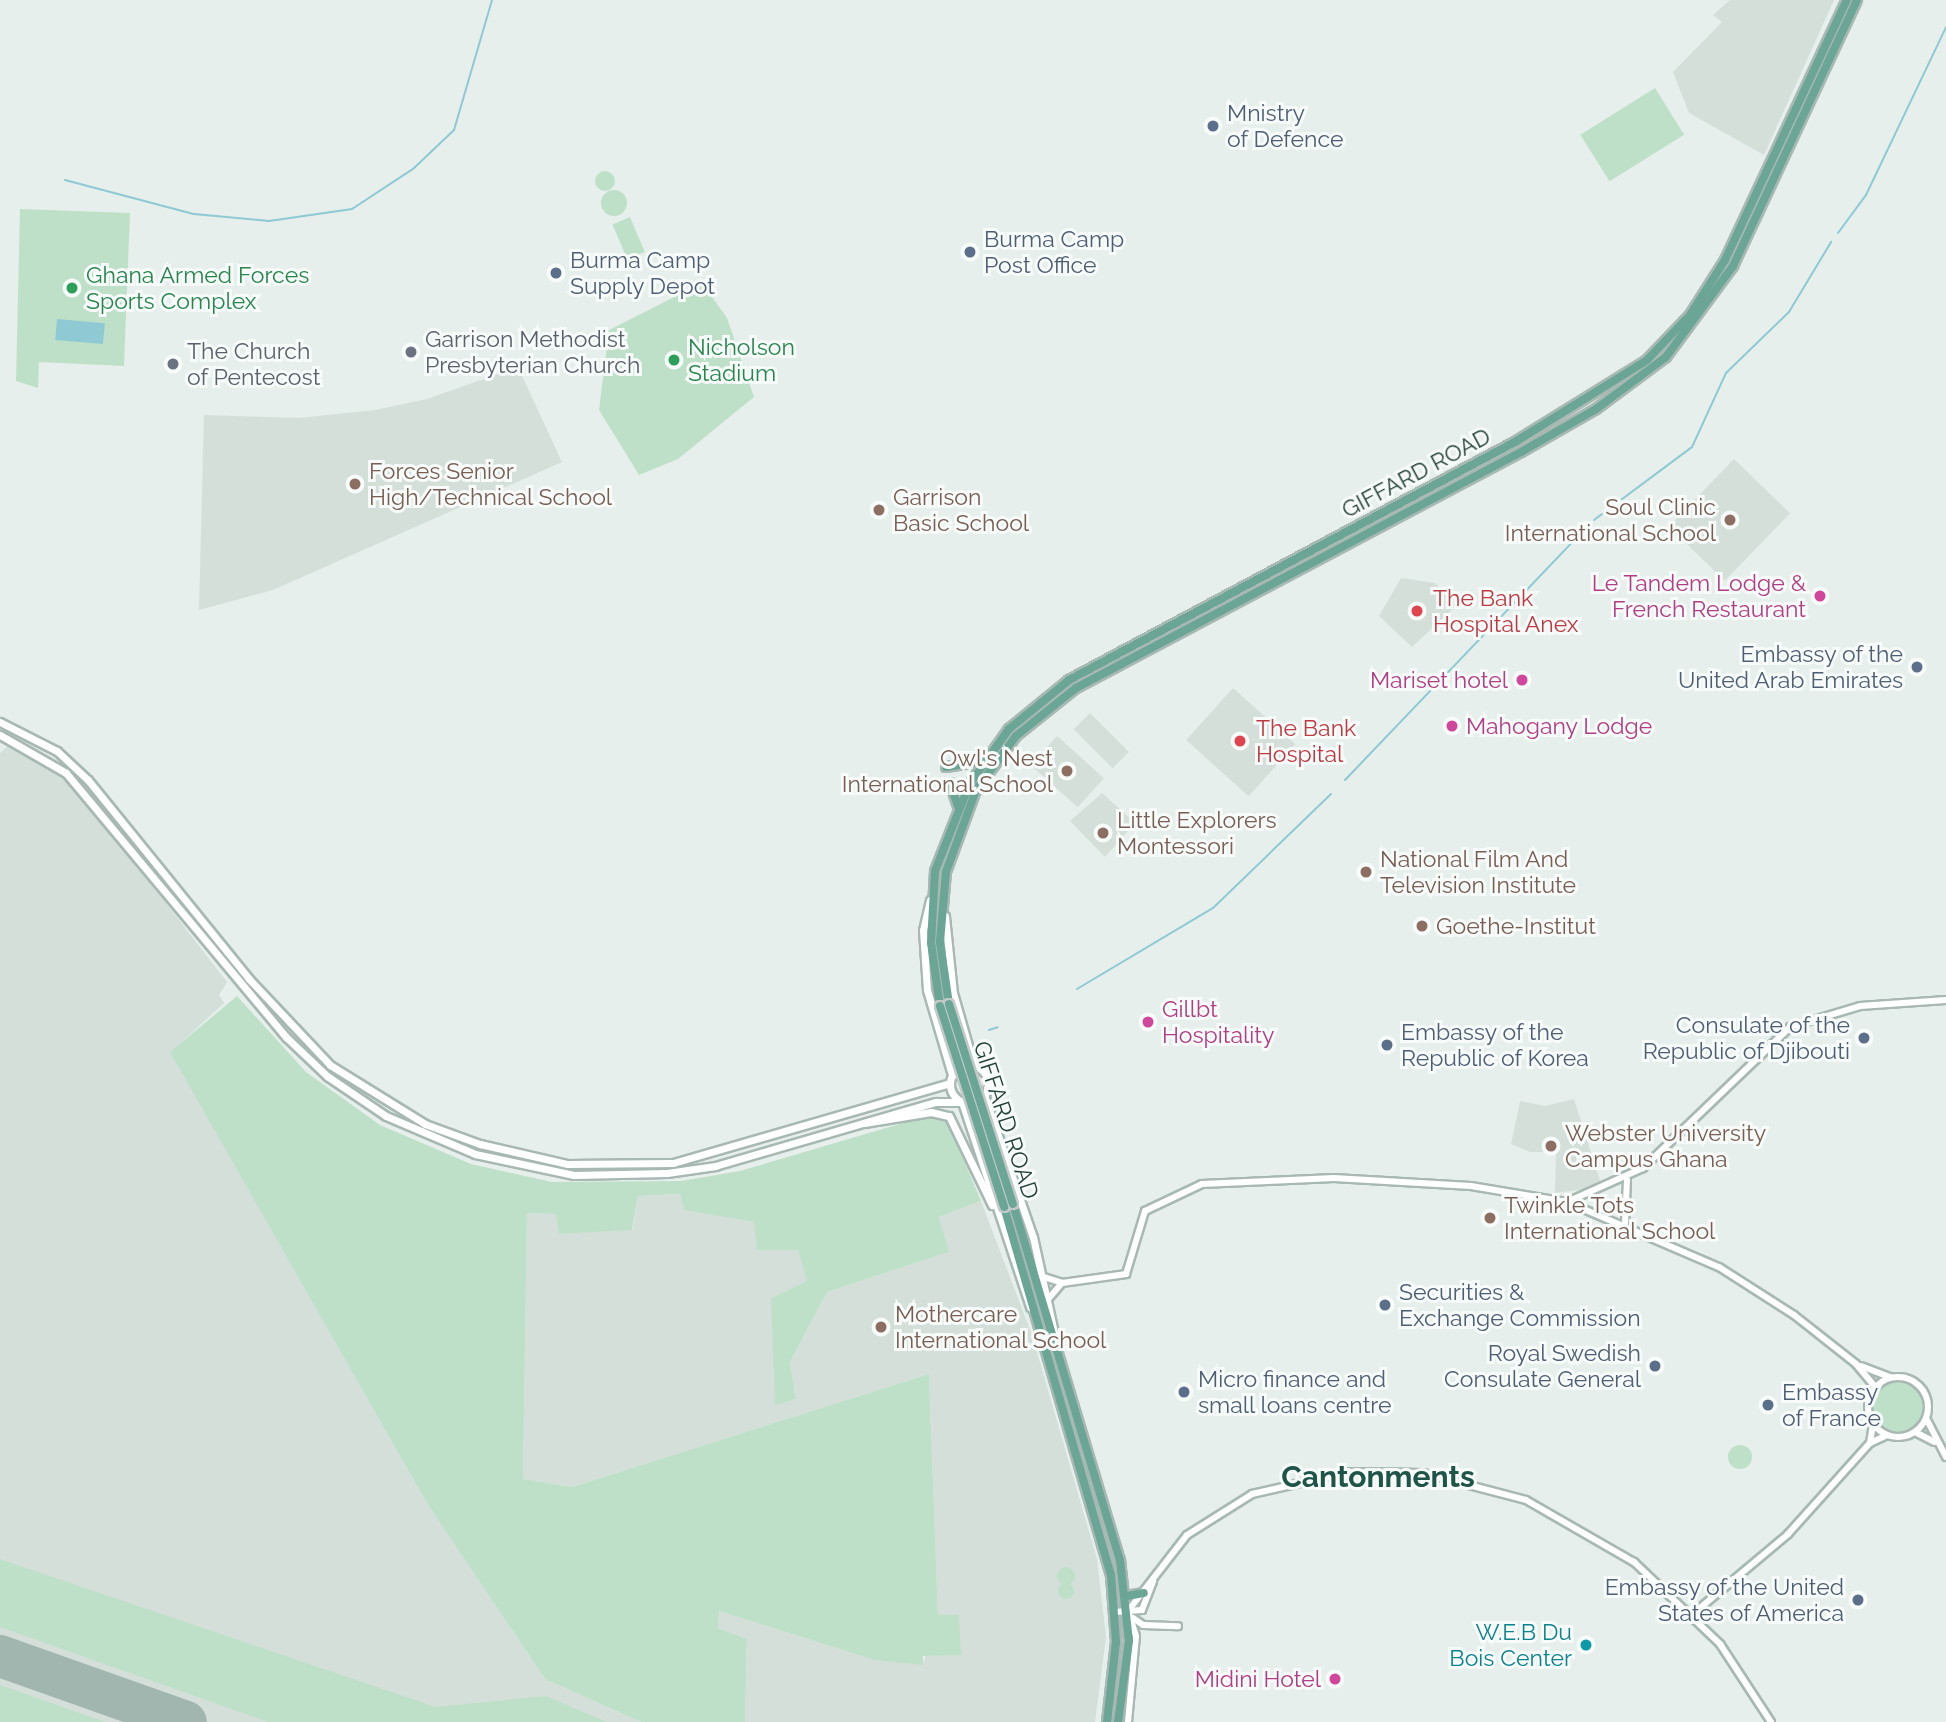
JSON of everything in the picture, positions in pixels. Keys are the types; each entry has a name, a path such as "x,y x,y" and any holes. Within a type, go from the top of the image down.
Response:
{"main road":[{"name":"GIFFARD ROAD","path":"1118,1722 1127,1596 1057,1351 1004,1208 951,1079 927,990 923,930 958,806 982,761 1037,702 1069,680 1515,442 1647,360 1690,315 1726,260 1847,0"},
{"name":"GIFFARD ROAD","path":"944,1005 941,897 976,790 989,766 1043,710 1542,440 1667,357 1733,266 1857,0"},
{"path":"0,722 48,746 88,780 249,979 320,1055 377,1098 447,1132 567,1164 673,1163 951,1079 974,1066"},
{"path":"0,735 66,774 313,1064 386,1116 426,1135 515,1166 639,1175 715,1166 936,1102 962,1102 984,1095"},
{"path":"946,767 982,761"},
{"path":"950,783 958,806"},
{"name":"GIFFARD ROAD","path":"941,897 953,993 974,1066 987,1081 984,1095 1044,1277 1057,1351"},
{"name":"GIFFARD ROAD","path":"930,901 944,1005 1107,1557 1115,1612 1107,1722"},
{"path":"860,1123 931,1112 949,1116 1004,1208"},
{"path":"1127,1596 1144,1593"}],"street":[{"path":"1567,1202 1627,1180 1685,1131 1783,1030 1841,1010 1946,1000"},
{"path":"1044,1277 1062,1283 1126,1274 1145,1211 1202,1185 1358,1178 1471,1186 1567,1202 1625,1224 1746,1282 1856,1364 1875,1387"},
{"path":"1625,1224 1627,1180"},
{"path":"1049,1298 1062,1283"},
{"path":"1856,1364 1890,1377 1906,1377 1924,1390 1926,1418 1935,1442 1946,1457"},
{"path":"1870,1443 1872,1423 1868,1405 1875,1387 1890,1377"},
{"path":"1914,1432 1926,1418"},
{"path":"1872,1423 1887,1435"},
{"path":"1694,1614 1787,1534 1870,1443 1887,1435 1914,1432 1935,1442"},
{"path":"1128,1611 1187,1535 1252,1494 1306,1479 1384,1469 1464,1481 1526,1500 1634,1562 1694,1614 1771,1722"},
{"path":"1115,1612 1142,1610 1156,1573"},
{"path":"1128,1611 1143,1625 1178,1626"},
{"name":"GIFFARD ROAD","path":"1128,1611 1136,1636 1128,1722"}],"shaded area":[{"path":"1730,0 1834,0 1764,155 1689,113 1673,72 1722,22 1713,15"},
{"name":"Forces Senior High/Technical School","path":"518,367 562,462 273,590 199,610 204,415 299,418 375,410 427,399"},
{"name":"Soul Clinic International School","path":"1734,459 1790,513 1725,581 1669,527"},
{"name":"The Bank Hospital Anex","path":"1401,578 1435,583 1457,605 1412,647 1379,616"},
{"name":"The Bank Hospital","path":"1233,688 1295,744 1249,796 1186,740"},
{"path":"1090,713 1129,752 1113,768 1074,729"},
{"name":"Owl's Nest International School","path":"1057,736 1104,778 1078,807 1031,765"},
{"path":"10,744 46,763 94,810 227,982 219,995 224,1003 171,1052 428,1505 545,1679 641,1722 0,1722 0,753"},
{"name":"Little Explorers Montessori","path":"1102,793 1135,823 1105,857 1070,821"},
{"name":"Webster University Campus Ghana","path":"1574,1099 1602,1187 1555,1193 1556,1152 1530,1152 1511,1144 1520,1101 1545,1106"},
{"path":"680,1194 685,1210 754,1222 798,1250 808,1281 771,1298 796,1399 790,1362 827,1292 949,1252 939,1217 981,1201 1032,1335 1097,1559 1106,1637 1095,1722 745,1722 747,1639 718,1628 719,1611 874,1660 923,1664 938,1616 929,1374 572,1487 523,1479 527,1213 557,1214 560,1234 633,1229 638,1196"}],"green space":[{"path":"1655,88 1684,135 1610,181 1580,135"},
{"path":"605,171 612,174 615,181 612,188 605,191 598,188 595,181 598,174"},
{"path":"614,190 623,194 627,203 623,212 614,216 605,212 601,203 605,194"},
{"name":"Ghana Armed Forces Sports Complex","path":"20,209 130,213 124,366 39,362 38,388 16,381"},
{"path":"630,217 645,252 627,259 613,224"},
{"name":"Nicholson Stadium","path":"702,283 727,318 754,397 678,459 639,475 599,410 609,330"},
{"path":"237,996 306,1072 380,1125 471,1164 552,1182 681,1181 740,1171 930,1115 946,1118 981,1201 939,1217 949,1252 827,1292 790,1362 796,1399 775,1405 771,1298 807,1281 798,1250 757,1250 754,1222 684,1210 680,1194 638,1196 632,1230 559,1234 556,1214 527,1213 523,1479 572,1487 929,1374 938,1615 959,1615 961,1655 923,1656 923,1665 874,1660 719,1611 718,1628 747,1639 745,1722 641,1722 545,1679 428,1505 170,1052"},
{"path":"1898,1378 1909,1380 1918,1386 1924,1395 1924,1417 1918,1426 1909,1432 1898,1434 1887,1432 1878,1426 1872,1417 1870,1406 1872,1395 1878,1386 1887,1380"},
{"path":"1740,1445 1748,1449 1752,1457 1748,1465 1740,1469 1732,1465 1728,1457 1732,1449"},
{"path":"0,1559 436,1707 546,1696 607,1722 268,1722 0,1627"},
{"path":"1066,1567 1072,1570 1075,1576 1072,1582 1066,1585 1060,1582 1057,1576 1060,1570"},
{"path":"1063,1583 1069,1583 1074,1591 1072,1597 1063,1599 1058,1594 1058,1588"},
{"path":"0,1685 105,1722 0,1722"}],"water":[{"path":"57,319 105,323 103,344 55,340"}],"waterway":[{"path":"65,180 194,214 269,221 352,209 413,169 454,130 492,0"},
{"path":"1838,233 1866,195 1946,27"},
{"path":"1594,520 1692,447 1726,373 1789,312 1831,242"},
{"path":"1345,780 1585,529"},
{"path":"1077,989 1213,908 1331,794"},
{"path":"989,1030 998,1027"}],"runway":[{"path":"0,1656 186,1722"}],"place":[{"name":"Mnistry of Defence","path":"1213,126"},
{"name":"Burma Camp Post Office","path":"970,252"},
{"name":"Burma Camp Supply Depot","path":"556,273"},
{"name":"Ghana Armed Forces Sports Complex","path":"72,288"},
{"name":"Garrison Methodist Presbyterian Church","path":"411,352"},
{"name":"Nicholson Stadium","path":"674,360"},
{"name":"The Church of Pentecost","path":"173,364"},
{"name":"Forces Senior High/Technical School","path":"355,484"},
{"name":"Garrison Basic School","path":"879,510"},
{"name":"Soul Clinic International School","path":"1730,520"},
{"name":"Le Tandem Lodge & French Restaurant","path":"1820,596"},
{"name":"The Bank Hospital Anex","path":"1417,611"},
{"name":"Embassy of the United Arab Emirates","path":"1917,667"},
{"name":"Mariset hotel","path":"1522,680"},
{"name":"Mahogany Lodge","path":"1452,726"},
{"name":"The Bank Hospital","path":"1240,741"},
{"name":"Owl's Nest International School","path":"1067,771"},
{"name":"Little Explorers Montessori","path":"1103,833"},
{"name":"National Film And Television Institute","path":"1366,872"},
{"name":"Goethe-Institut","path":"1422,926"},
{"name":"Gillbt Hospitality","path":"1148,1022"},
{"name":"Consulate of the Republic of Djibouti","path":"1864,1038"},
{"name":"Embassy of the Republic of Korea","path":"1387,1045"},
{"name":"Webster University Campus Ghana","path":"1551,1146"},
{"name":"Twinkle Tots International School","path":"1490,1218"},
{"name":"Securities & Exchange Commission","path":"1385,1305"},
{"name":"Mothercare International School","path":"881,1327"},
{"name":"Royal Swedish Consulate General","path":"1655,1366"},
{"name":"Micro finance and small loans centre","path":"1184,1392"},
{"name":"Embassy of France","path":"1768,1405"},
{"name":"Embassy of the United States of America","path":"1858,1600"},
{"name":"W.E.B Du Bois Center","path":"1586,1645"},
{"name":"Midini Hotel","path":"1335,1679"}],"district":[{"name":"Cantonments","path":"1378,1477"}]}
